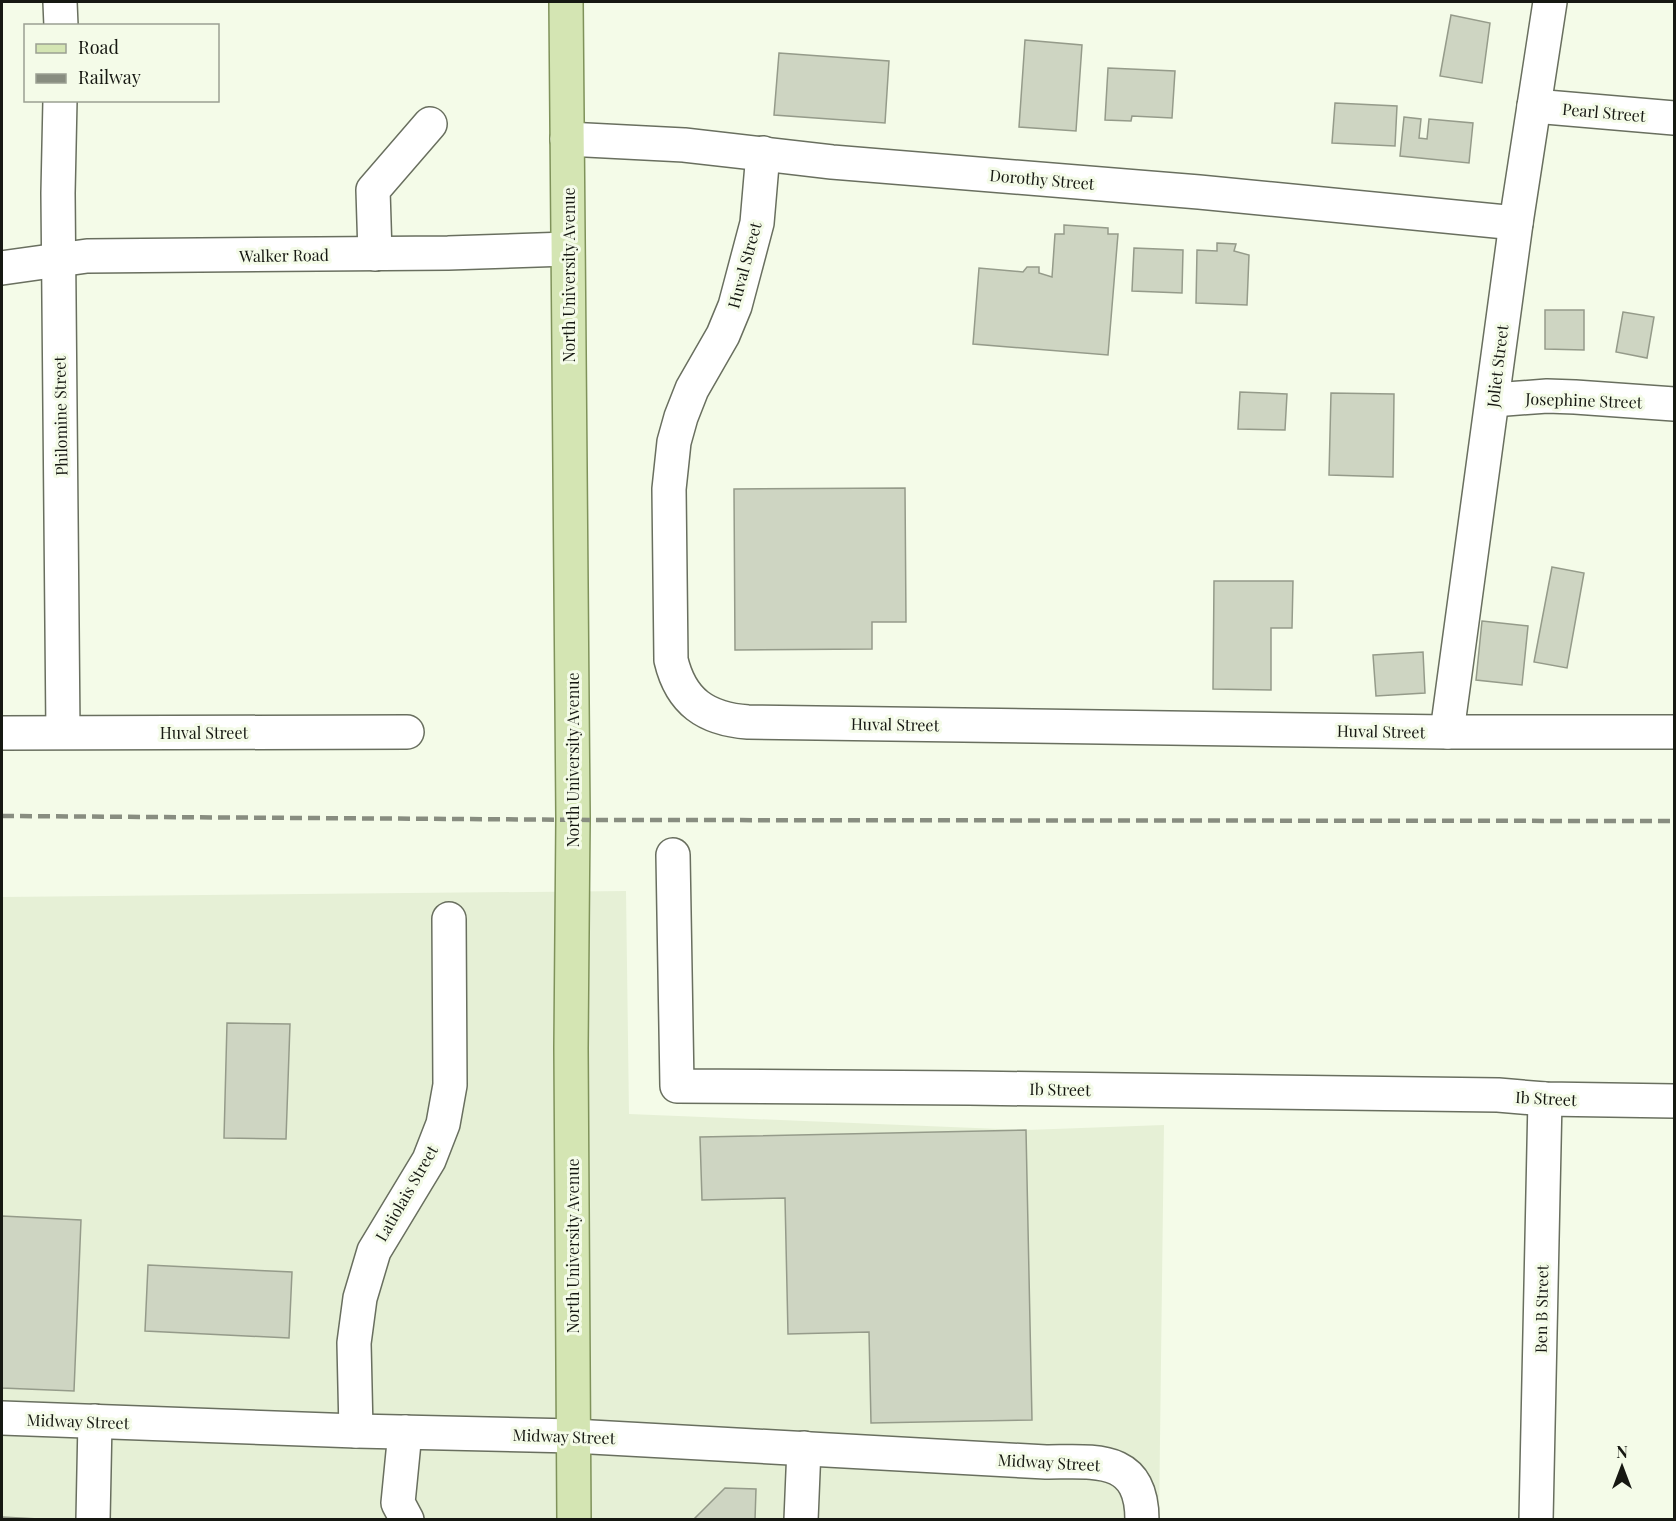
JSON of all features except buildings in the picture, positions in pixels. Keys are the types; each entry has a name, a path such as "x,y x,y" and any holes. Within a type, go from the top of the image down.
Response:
{"main road":[{"name":"North University Avenue","path":"566,2 573,818 571,1048 574,1520"}],"street":[{"path":"60,2 61,24"},
{"name":"Joliet Street","path":"1447,732 1516,223 1550,2"},
{"name":"Philomine Street","path":"60,102 63,732"},
{"name":"Pearl Street","path":"1534,106 1674,118"},
{"path":"375,254 373,190 430,124"},
{"name":"Dorothy Street","path":"567,139 684,145 832,162 1199,192 1516,223"},
{"name":"Huval Street","path":"763,153 757,223 752,248 735,306 692,389 681,417 674,442 670,478 670,660 675,676 686,696 704,712 730,721 748,722 1447,732 1674,732"},
{"name":"Walker Road","path":"2,268 87,256 375,254 567,249"},
{"name":"Josephine Street","path":"1493,400 1547,396 1674,404"},
{"name":"Huval Street","path":"2,733 407,732"},
{"name":"Ib Street","path":"673,855 677,1086 1498,1095 1545,1099 1674,1101"},
{"name":"Latiolais Street","path":"356,1431 354,1343 360,1298 374,1251 429,1160 443,1124 450,1085 449,919"},
{"name":"Ben B Street","path":"1536,1520 1545,1099"},
{"name":"Midway Street","path":"2,1418 356,1431 573,1436 1046,1462 1096,1462 1116,1466 1125,1471 1133,1481 1137,1490 1142,1520"},
{"path":"93,1520 95,1421"},
{"path":"405,1432 398,1503 407,1520"},
{"path":"801,1520 804,1448"}],"shaded area":[{"path":"626,891 629,1114 1026,1130 1164,1125 1159,1519 2,1519 2,897"}],"railway":[{"path":"2,816 608,820 1674,821"}]}
